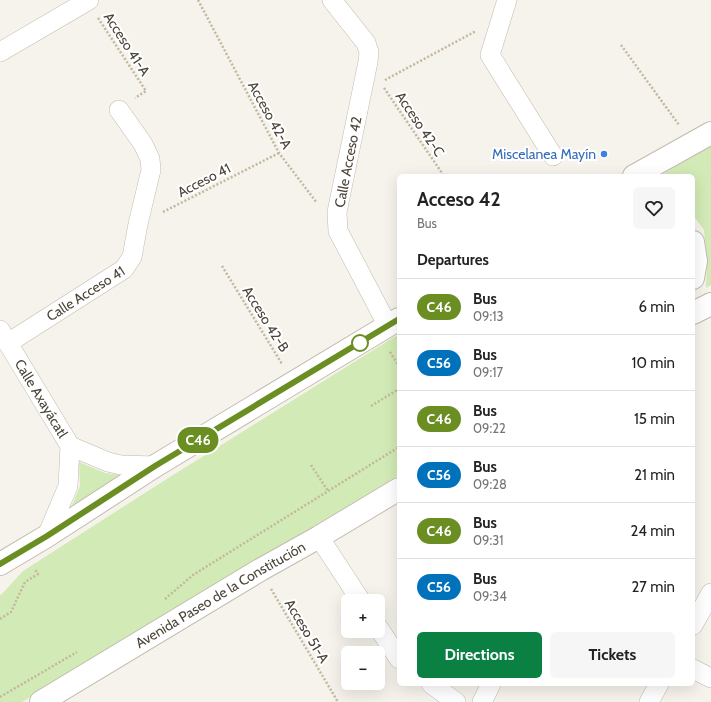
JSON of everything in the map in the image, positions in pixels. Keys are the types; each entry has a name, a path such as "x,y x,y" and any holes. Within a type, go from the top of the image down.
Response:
{"street":[{"name":"Calle Acceso 42","path":"332,0 366,43 368,52 368,62 337,212 338,231 393,323"},
{"path":"0,52 88,1"},
{"path":"505,8 490,55 553,156"},
{"name":"Calle Acceso 41","path":"4,337 124,269 132,257 151,170 150,159 143,144 118,110"},
{"path":"638,174 711,133"},
{"path":"695,255 695,267"},
{"path":"695,312 711,304"},
{"path":"0,564 47,536 155,466 393,323"},
{"name":"Calle Axayácatl","path":"4,337 70,446 68,486 47,536"},
{"name":"Calle Axayácatl","path":"70,446 108,462 121,465 155,466"},
{"name":"Avenida Paseo de la Constitución","path":"41,702 260,570 397,490"},
{"path":"319,537 356,594"},
{"path":"695,621 711,593"},
{"path":"385,638 397,656"},
{"path":"695,670 711,678"},
{"path":"434,686 456,702"},
{"path":"482,702 490,686"},
{"path":"648,702 658,686"}],"path":[{"name":"Acceso 42-A","path":"198,0 279,153 338,231"},
{"name":"Acceso 41-A","path":"88,1 146,90 118,110"},
{"name":"Acceso 42-C","path":"443,174 380,82 505,8"},
{"path":"621,46 692,144"},
{"name":"Acceso 41","path":"138,224 279,153"},
{"name":"Acceso 42-B","path":"222,266 294,383"},
{"path":"371,406 397,390"},
{"path":"164,600 193,575 397,448"},
{"path":"310,464 328,491"},
{"path":"0,619 11,612 25,582 38,574 23,550"},
{"name":"Acceso 51-A","path":"260,570 338,702"},
{"path":"0,697 82,648"}],"green space":[{"path":"711,145 711,285 706,288 707,260 704,230 695,218 695,174 663,174"},
{"path":"397,335 397,476 22,702 0,702 0,595 23,571"},
{"path":"79,462 105,473 121,475 70,510 80,486"}],"bus line":[{"name":"C46","path":"0,564 47,536 155,466 397,320"}],"place":[{"name":"Miscelanea Mayín","path":"604,154"}]}
